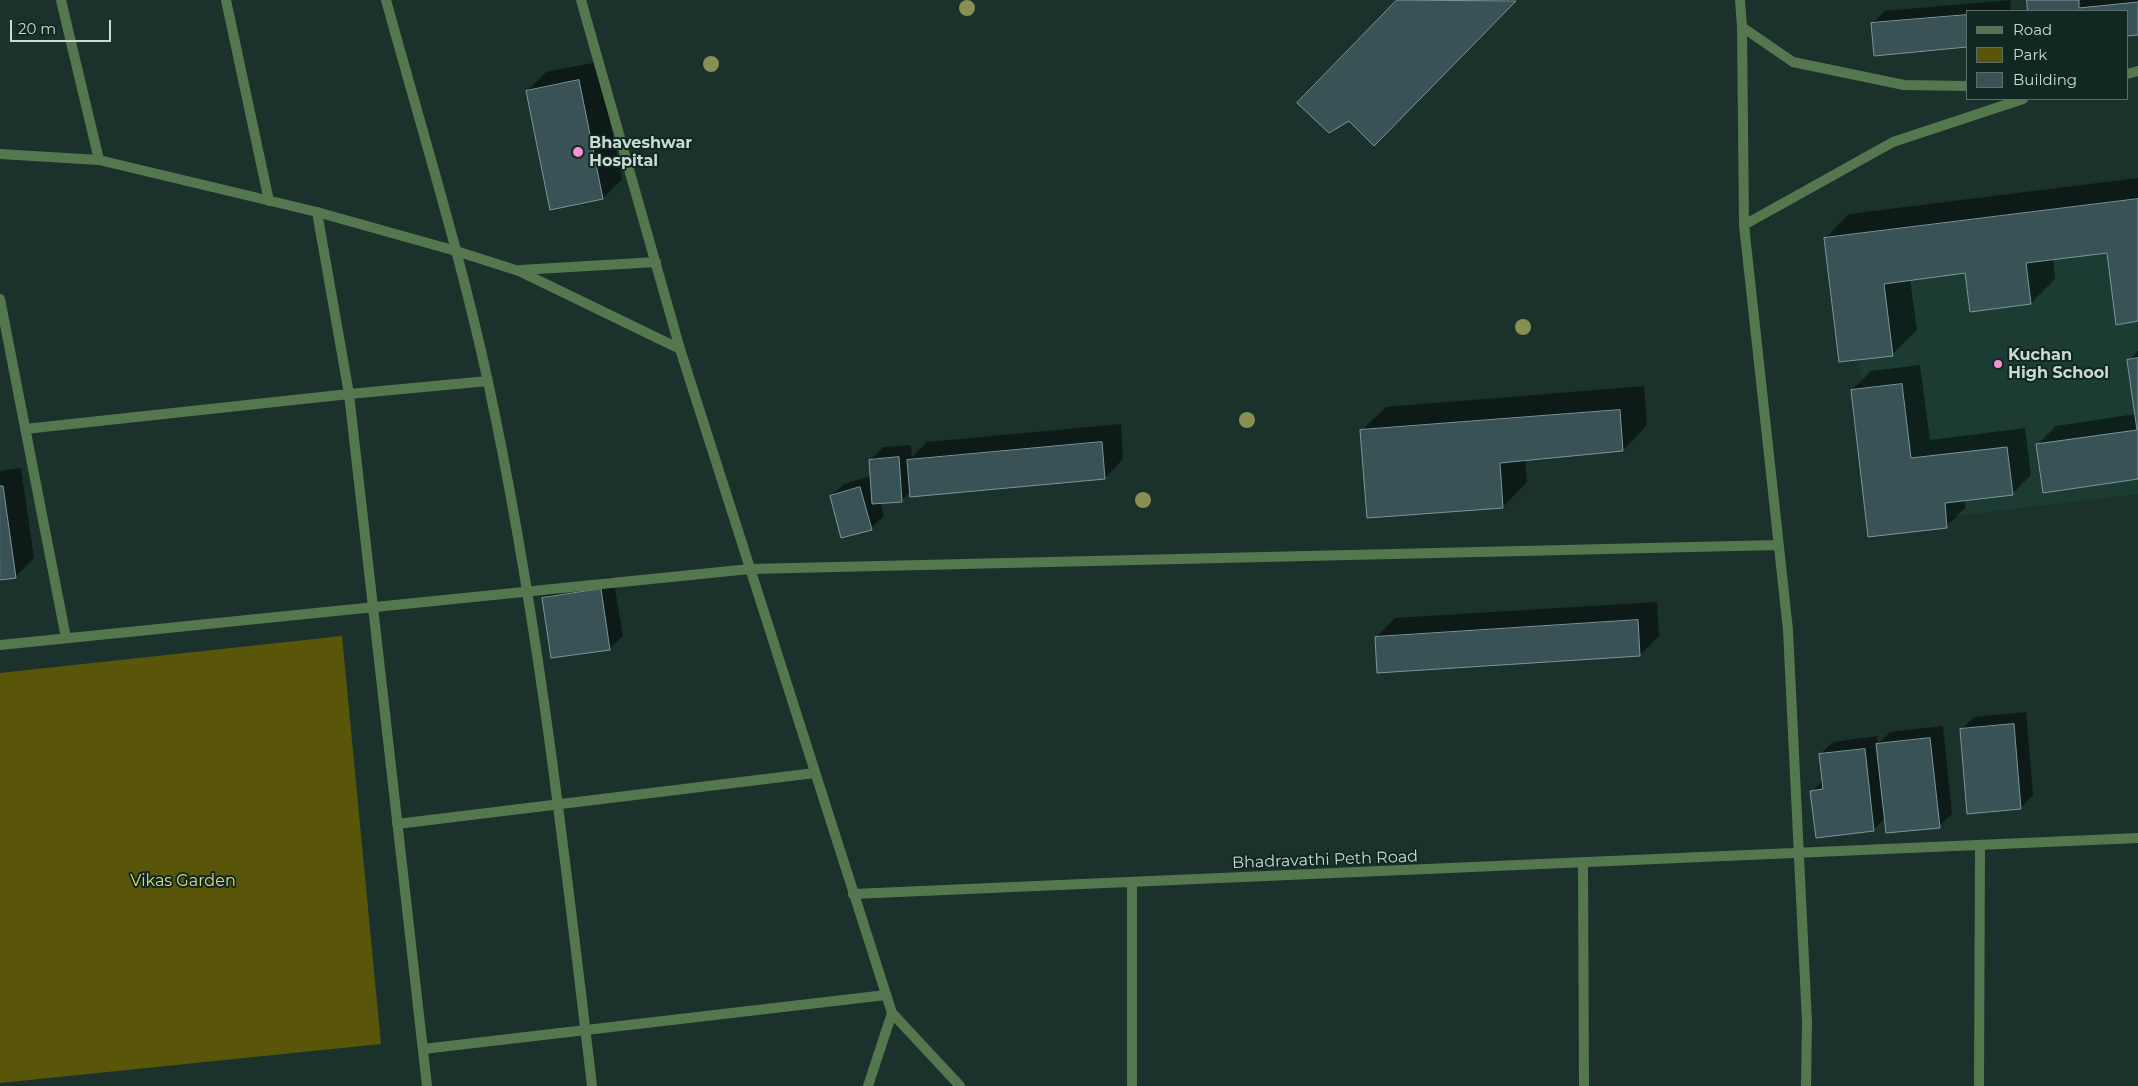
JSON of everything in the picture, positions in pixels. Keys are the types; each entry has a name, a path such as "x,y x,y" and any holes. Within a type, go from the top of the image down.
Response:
{"street":[{"path":"61,0 98,160"},
{"path":"226,0 269,201"},
{"path":"386,0 456,251 488,381 527,592 559,804 592,1086"},
{"path":"581,0 680,349 886,996 892,1013 960,1086"},
{"path":"1740,0 1742,26 1744,225 1788,630 1806,1022 1806,1086"},
{"path":"1742,26 1793,62 1904,85 1966,86"},
{"path":"1744,225 1893,142 2020,100"},
{"path":"0,154 98,160 317,212 456,251 519,270 680,349"},
{"path":"317,212 349,394 428,1086"},
{"path":"519,270 656,262"},
{"path":"0,299 66,638"},
{"path":"25,429 488,381"},
{"path":"0,645 750,569 1778,545"},
{"path":"397,824 815,773"},
{"name":"Bhadravathi Peth Road","path":"853,894 1583,864 2138,838"},
{"path":"1979,1086 1980,846"},
{"path":"1583,864 1584,1086"},
{"path":"1132,883 1132,1086"},
{"path":"423,1049 886,996"},
{"path":"868,1086 892,1013"}],"shaded area":[{"name":"Kuchan High School","path":"2138,205 2138,494 1880,525 1842,234"}],"green space":[{"name":"Vikas Garden","path":"342,636 381,1044 0,1083 0,673"}],"building":[{"path":"1397,0 1516,1 1374,146 1349,121 1329,133 1297,103"},
{"path":"2027,0 2079,0 2079,8 2138,2 2138,35 2128,36 2128,10 2028,10"},
{"path":"1966,15 1966,47 1874,56 1871,23"},
{"path":"579,80 603,199 550,210 526,91"},
{"path":"2138,199 2138,321 2116,325 2107,253 2026,263 2031,304 1970,312 1965,273 1884,284 1893,356 1839,362 1824,238"},
{"path":"2138,358 2138,479 2043,493 2036,444 2137,430 2127,360"},
{"path":"1902,384 1911,458 2007,447 2013,495 1945,503 1947,528 1868,537 1851,390"},
{"path":"1620,410 1623,451 1500,463 1503,508 1367,518 1360,430"},
{"path":"1102,442 1105,479 910,497 907,460"},
{"path":"899,457 902,502 872,504 869,460"},
{"path":"0,486 3,486 16,578 0,580"},
{"path":"860,487 872,530 841,538 830,496"},
{"path":"601,589 610,650 551,658 542,598"},
{"path":"1638,620 1640,656 1377,673 1375,637"},
{"path":"2014,724 2021,809 1967,814 1960,729"},
{"path":"1930,738 1940,828 1886,833 1876,744"},
{"path":"1865,749 1874,831 1816,838 1810,791 1823,789 1819,754"}],"place":[{"name":"Bhaveshwar Hospital","path":"578,152"},
{"name":"Kuchan High School","path":"1998,364"}]}
